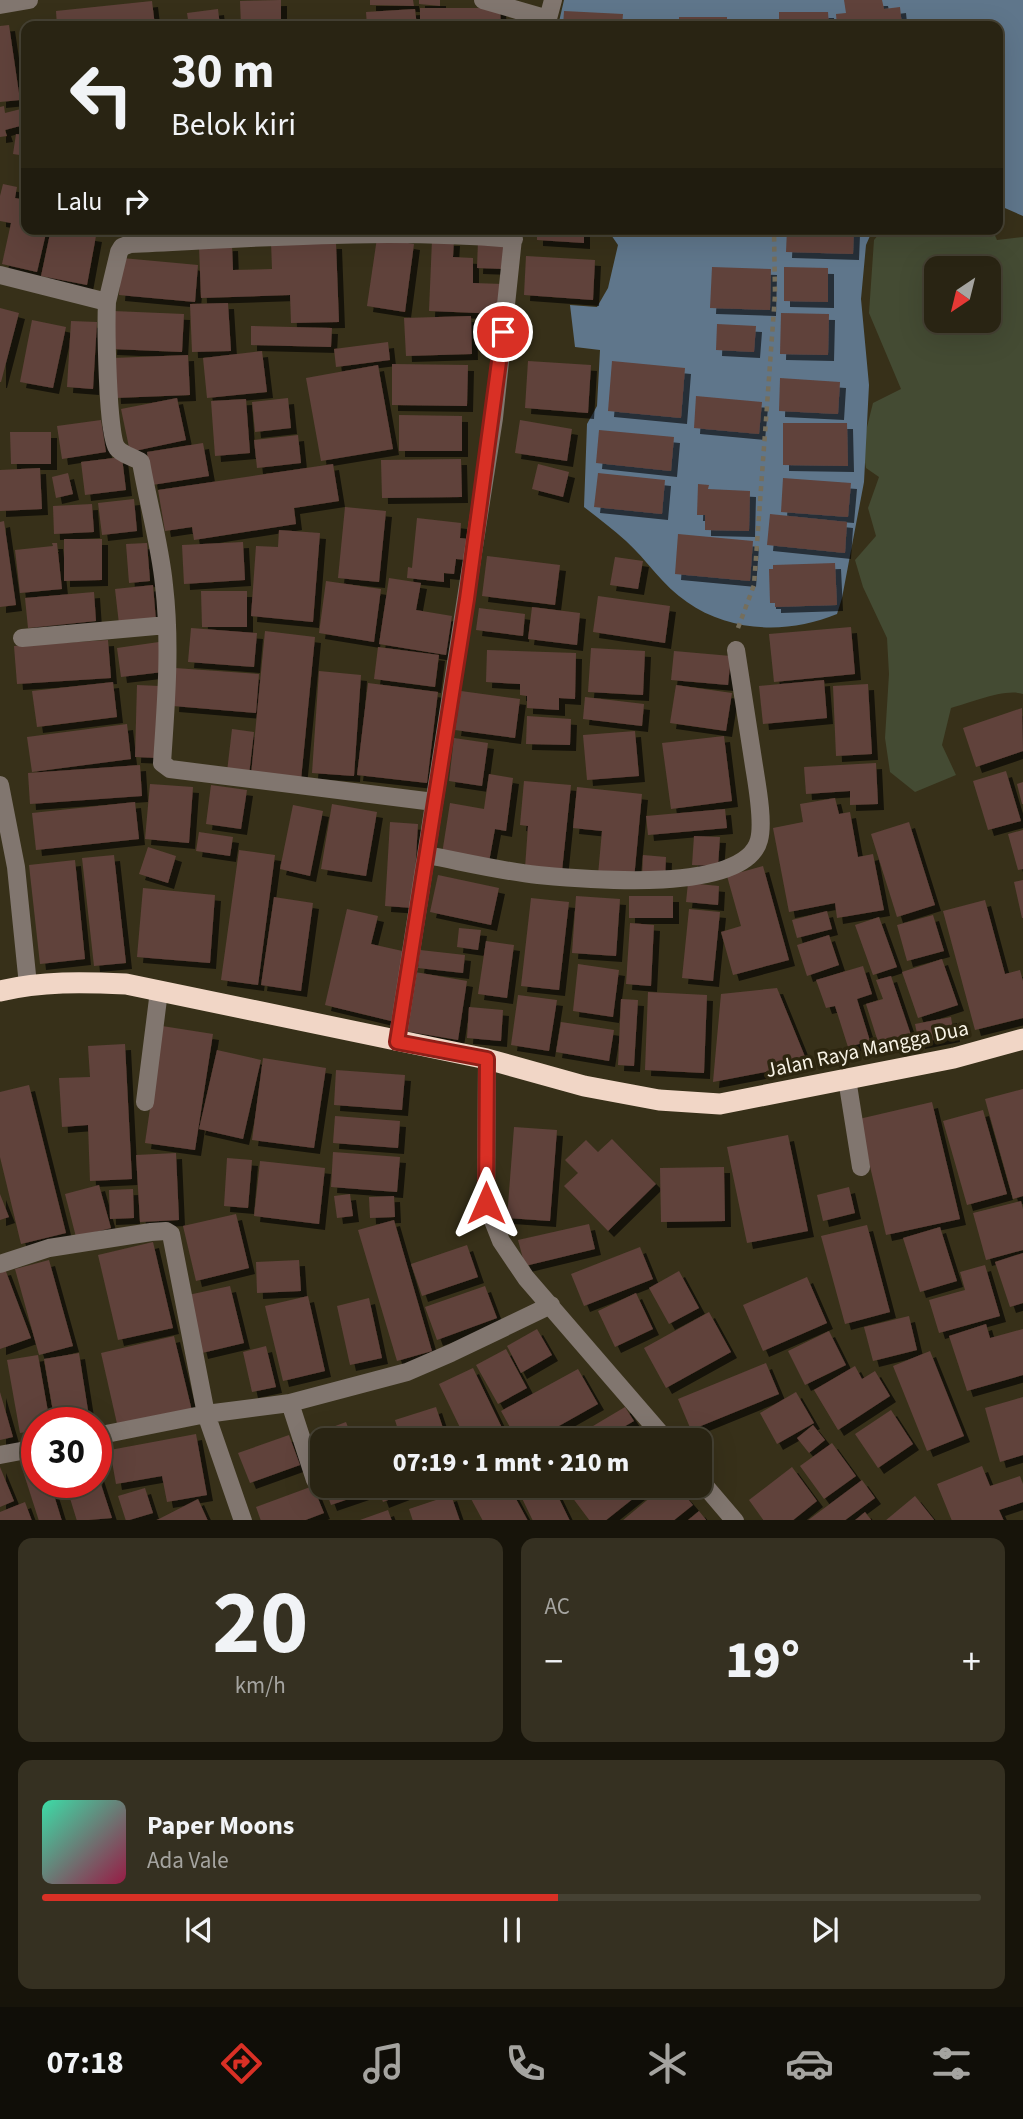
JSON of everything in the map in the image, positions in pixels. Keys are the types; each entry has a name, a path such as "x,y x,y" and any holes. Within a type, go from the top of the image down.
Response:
{"highway":[{"name":"Jalan Raya Mangga Dua","path":"0,991 28,985 113,983 487,1059 597,1088 659,1100 720,1104 954,1058 1023,1040"}],"street":[{"path":"0,5 29,0"},
{"path":"483,0 541,21"},
{"path":"548,21 553,0"},
{"path":"324,235 128,244 119,252 107,302 110,410 115,445 141,462 164,583 167,625 162,763 165,766 434,802"},
{"path":"397,1042 494,418 514,235"},
{"path":"0,275 107,302"},
{"path":"22,638 167,625"},
{"path":"427,855 537,875 633,881 713,874 743,862 754,851 759,840 759,809 736,650"},
{"path":"0,785 16,867 28,985"},
{"path":"145,1102 159,991"},
{"path":"487,1059 486,1203 501,1241 526,1278 656,1428"},
{"path":"848,1079 861,1167"},
{"path":"0,1264 49,1248 150,1232 170,1233 173,1236 206,1415 243,1520"},
{"path":"112,1434 206,1415 290,1404 407,1372 551,1305"},
{"path":"290,1404 310,1465"},
{"path":"0,1455 21,1451"},
{"path":"712,1494 734,1520"}],"path":[{"path":"736,650 737,631 754,585 775,295 774,235"}],"green space":[{"path":"878,235 995,235 997,240 1023,237 1023,694 997,694 951,708 942,745 956,775 915,792 890,772 885,738 889,674 887,638 863,587 855,560 876,536 868,508 879,477 866,468 862,447 873,403 901,389 869,313 874,240"}],"water":[{"path":"564,0 1023,0 1023,216 1003,207 1003,21 559,21"},
{"path":"611,235 870,235 866,245 861,299 869,385 864,482 837,614 800,625 780,627 741,625 722,620 678,596 626,541 584,507 587,424 597,406 600,350 575,347 570,305 597,307 608,288 618,245"}],"building":[{"path":"281,0 281,21 241,21 240,1"},
{"path":"370,0 413,0 414,6 370,5"},
{"path":"419,0 440,0 440,6 419,4"},
{"path":"844,0 882,0 884,9 900,7 901,21 837,21 836,14 846,13"},
{"path":"152,1 154,21 57,21 56,11"},
{"path":"420,8 500,8 501,21 420,21"},
{"path":"218,9 219,21 188,21 187,13"},
{"path":"415,9 416,21 367,21 366,12"},
{"path":"564,11 623,14 622,21 563,21"},
{"path":"779,12 828,12 829,21 779,21"},
{"path":"679,17 727,17 727,21 679,21"},
{"path":"342,19 342,21 286,21"},
{"path":"9,25 20,100 0,102 0,26"},
{"path":"4,106 5,113 21,109 21,126 5,130 7,136 0,137 0,107"},
{"path":"16,134 21,134 21,155 13,154"},
{"path":"3,184 17,187 15,198 21,199 21,235 46,235 37,272 2,264 11,223 0,221"},
{"path":"50,235 96,236 87,285 41,276"},
{"path":"537,235 584,235 584,243 537,240"},
{"path":"787,235 854,235 853,254 786,252"},
{"path":"377,238 414,244 405,312 367,306"},
{"path":"432,240 454,240 453,257 473,258 473,283 503,284 502,314 429,311"},
{"path":"478,241 505,243 505,269 477,268"},
{"path":"271,242 336,243 339,322 291,323 290,295 201,298 199,246 232,245 233,270 272,269"},
{"path":"526,256 595,260 593,300 524,295"},
{"path":"122,258 198,265 195,302 119,295"},
{"path":"712,267 771,269 770,310 710,308"},
{"path":"784,267 828,268 828,302 784,301"},
{"path":"228,303 231,351 192,352 190,304"},
{"path":"0,308 19,313 1,382 0,382"},
{"path":"113,311 184,314 182,352 111,349"},
{"path":"781,313 829,314 828,355 780,354"},
{"path":"471,316 472,354 406,356 404,318"},
{"path":"32,320 66,327 53,388 20,382"},
{"path":"71,321 97,322 93,389 67,387"},
{"path":"717,324 756,326 754,352 716,350"},
{"path":"251,326 332,328 331,347 251,345"},
{"path":"388,342 390,360 336,367 334,349"},
{"path":"262,351 267,392 207,398 203,358"},
{"path":"188,355 190,395 115,398 113,358"},
{"path":"528,361 591,365 588,413 525,408"},
{"path":"612,361 685,368 681,418 608,411"},
{"path":"392,364 468,365 467,406 392,405"},
{"path":"378,365 393,449 321,461 306,378"},
{"path":"780,378 840,382 838,414 779,411"},
{"path":"696,396 762,402 759,434 694,428"},
{"path":"177,398 186,440 130,452 121,409"},
{"path":"288,398 291,428 255,432 252,402"},
{"path":"246,399 250,453 215,456 211,401"},
{"path":"399,415 462,416 462,451 399,451"},
{"path":"101,420 106,452 62,459 57,426"},
{"path":"520,420 572,429 567,461 515,453"},
{"path":"783,423 847,423 848,466 783,465"},
{"path":"599,430 674,437 671,471 596,463"},
{"path":"10,432 51,432 51,464 11,464"},
{"path":"298,435 301,463 257,468 254,440"},
{"path":"203,443 209,476 152,485 147,452"},
{"path":"122,457 126,490 85,495 81,462"},
{"path":"461,459 462,497 382,498 381,460"},
{"path":"333,464 339,501 294,508 296,524 194,540 192,527 165,531 158,490"},
{"path":"538,464 569,472 563,497 532,489"},
{"path":"40,468 42,509 0,511 0,470"},
{"path":"68,473 73,494 56,498 52,477"},
{"path":"598,473 665,480 662,514 594,507"},
{"path":"783,478 851,483 848,517 781,512"},
{"path":"698,484 709,485 708,489 750,491 749,531 705,530 705,515 697,515"},
{"path":"134,499 137,531 102,535 98,503"},
{"path":"92,504 94,532 54,534 53,506"},
{"path":"345,507 386,511 379,582 338,578"},
{"path":"770,514 847,522 845,553 767,545"},
{"path":"417,518 461,523 460,538 469,539 467,560 456,559 454,574 444,573 444,582 407,578 408,567 412,568"},
{"path":"4,521 16,605 0,607 0,522"},
{"path":"279,530 320,533 313,622 251,616 256,546 278,547"},
{"path":"678,534 753,541 750,581 675,574"},
{"path":"64,539 102,539 102,580 64,581"},
{"path":"243,542 245,580 184,584 182,545"},
{"path":"52,543 57,543 62,589 20,593 15,550 53,546"},
{"path":"147,543 150,581 129,583 126,544"},
{"path":"487,556 560,565 555,605 482,596"},
{"path":"615,557 643,561 638,589 610,585"},
{"path":"835,563 837,605 775,607 775,603 770,603 769,569 773,569 773,565"},
{"path":"389,578 421,583 416,610 452,616 446,655 379,644"},
{"path":"326,581 381,589 374,642 319,633"},
{"path":"153,585 156,621 119,624 115,589"},
{"path":"201,591 247,591 247,627 202,627"},
{"path":"94,592 96,621 28,628 25,598"},
{"path":"598,596 670,606 665,643 593,632"},
{"path":"532,607 580,613 577,645 528,639"},
{"path":"479,608 525,614 523,636 476,630"},
{"path":"851,627 855,674 774,682 769,634"},
{"path":"191,628 257,633 254,667 188,662"},
{"path":"265,631 315,637 301,780 251,775"},
{"path":"108,640 111,678 17,684 14,646"},
{"path":"159,642 163,672 121,677 117,648"},
{"path":"378,647 439,655 435,687 374,679"},
{"path":"591,648 645,651 643,695 588,692"},
{"path":"487,650 576,653 575,699 559,698 559,710 527,708 527,696 520,695 520,684 486,682"},
{"path":"674,651 731,656 728,685 671,680"},
{"path":"175,668 259,674 256,713 173,706"},
{"path":"319,671 361,675 354,776 312,773"},
{"path":"824,680 827,718 763,724 759,686"},
{"path":"113,682 117,717 37,727 32,691"},
{"path":"368,683 438,692 427,783 357,775"},
{"path":"868,684 872,754 836,756 833,686"},
{"path":"137,685 159,686 158,758 135,757"},
{"path":"676,685 732,693 726,731 670,723"},
{"path":"461,691 520,699 515,738 455,730"},
{"path":"585,697 644,704 642,726 583,719"},
{"path":"1022,708 1023,751 976,767 963,728"},
{"path":"527,716 571,719 570,745 526,744"},
{"path":"127,724 131,759 32,772 27,737"},
{"path":"232,729 254,732 249,775 227,772"},
{"path":"635,731 639,776 587,780 583,735"},
{"path":"724,736 732,801 671,809 662,743"},
{"path":"454,738 488,743 482,786 449,781"},
{"path":"876,763 878,804 850,805 850,791 806,794 804,767"},
{"path":"140,765 142,796 30,804 28,773"},
{"path":"1006,771 1021,821 988,830 973,781"},
{"path":"489,774 513,778 506,831 495,829 489,862 442,854 450,803 484,809"},
{"path":"524,781 571,785 562,871 525,868 528,826 520,825"},
{"path":"1023,782 1023,804 1022,804 1017,784"},
{"path":"150,784 193,787 189,843 145,839"},
{"path":"211,785 247,790 241,829 206,824"},
{"path":"577,787 642,794 634,879 598,875 602,831 573,828"},
{"path":"835,798 839,814 850,812 858,857 873,854 884,910 837,918 835,903 789,912 773,828 803,822 800,804"},
{"path":"135,802 139,839 36,850 32,813"},
{"path":"332,804 377,812 366,876 321,869"},
{"path":"293,805 323,811 310,876 280,869"},
{"path":"725,809 727,828 648,835 646,816"},
{"path":"390,822 418,824 413,908 385,906"},
{"path":"909,822 935,905 897,917 871,834"},
{"path":"1023,830 1023,869 1018,870 1008,834"},
{"path":"199,832 233,837 230,856 196,851"},
{"path":"694,836 720,837 718,866 692,865"},
{"path":"148,847 176,856 168,883 139,874"},
{"path":"239,850 275,855 258,985 221,980"},
{"path":"114,855 126,963 94,966 82,858"},
{"path":"643,855 666,857 665,879 642,877"},
{"path":"75,860 85,959 40,964 29,865"},
{"path":"763,866 789,960 733,975 721,932 741,926 727,876"},
{"path":"438,875 499,888 491,925 430,912"},
{"path":"1023,880 1023,918 1022,918 1014,882"},
{"path":"688,883 719,886 718,905 686,902"},
{"path":"143,888 215,895 210,963 137,957"},
{"path":"576,896 620,899 616,956 572,953"},
{"path":"629,896 673,896 673,918 629,918"},
{"path":"274,897 313,903 301,991 261,985"},
{"path":"531,898 569,902 559,990 521,986"},
{"path":"985,900 1005,974 1020,970 1023,981 1023,1018 975,1030 943,911"},
{"path":"347,909 378,916 371,944 407,952 391,1021 325,1005"},
{"path":"689,909 720,912 713,981 682,978"},
{"path":"827,911 832,929 797,938 792,920"},
{"path":"933,915 944,951 907,961 897,925"},
{"path":"879,917 897,967 873,975 855,925"},
{"path":"630,923 654,925 651,986 626,984"},
{"path":"459,928 481,930 478,950 457,947"},
{"path":"829,935 839,965 807,976 797,945"},
{"path":"486,941 514,945 507,998 478,994"},
{"path":"420,950 465,955 463,973 418,968"},
{"path":"942,959 958,1005 918,1018 902,972"},
{"path":"578,964 619,970 613,1017 573,1011"},
{"path":"863,966 872,994 857,999 870,1041 848,1047 835,1006 826,1008 816,980"},
{"path":"415,972 467,981 458,1040 405,1031"},
{"path":"891,976 911,1035 879,1045 866,1004 883,999 876,980"},
{"path":"777,988 808,1064 713,1082 721,994"},
{"path":"648,992 707,995 704,1073 645,1070"},
{"path":"518,995 557,1000 549,1051 511,1045"},
{"path":"621,999 638,1000 634,1066 618,1065"},
{"path":"469,1007 503,1010 501,1041 467,1038"},
{"path":"951,1017 954,1036 919,1043 915,1024"},
{"path":"561,1022 614,1030 609,1061 556,1052"},
{"path":"162,1026 213,1034 195,1150 145,1143"},
{"path":"125,1044 132,1179 90,1181 88,1125 62,1127 59,1078 90,1077 88,1046"},
{"path":"217,1050 261,1060 243,1139 199,1129"},
{"path":"263,1058 326,1068 314,1148 252,1140"},
{"path":"336,1070 405,1075 402,1110 334,1105"},
{"path":"29,1085 66,1233 21,1244 0,1157 0,1092"},
{"path":"1023,1089 1023,1196 1013,1199 985,1099"},
{"path":"932,1102 960,1219 886,1235 859,1119"},
{"path":"983,1110 1007,1194 967,1205 943,1121"},
{"path":"335,1116 400,1121 398,1148 333,1143"},
{"path":"514,1127 557,1130 550,1221 507,1218"},
{"path":"788,1135 808,1231 747,1243 727,1147"},
{"path":"612,1139 656,1184 608,1231 564,1186 578,1173 565,1160 586,1140 598,1152"},
{"path":"333,1152 400,1157 397,1192 331,1187"},
{"path":"176,1153 179,1220 140,1222 136,1155"},
{"path":"227,1158 252,1160 248,1208 224,1206"},
{"path":"260,1161 325,1168 319,1224 254,1216"},
{"path":"724,1167 725,1221 661,1222 660,1168"},
{"path":"99,1185 111,1228 76,1237 65,1194"},
{"path":"849,1187 855,1213 823,1221 817,1195"},
{"path":"133,1189 134,1218 110,1219 109,1190"},
{"path":"0,1194 9,1217 0,1220"},
{"path":"350,1194 353,1216 337,1218 334,1196"},
{"path":"394,1196 395,1217 370,1218 369,1197"},
{"path":"1021,1201 1023,1250 986,1260 973,1213"},
{"path":"236,1214 249,1268 196,1281 183,1226"},
{"path":"394,1220 432,1351 397,1361 358,1230"},
{"path":"589,1224 595,1249 525,1266 518,1240"},
{"path":"867,1225 890,1312 845,1324 821,1236"},
{"path":"940,1227 957,1281 920,1292 903,1238"},
{"path":"153,1242 173,1328 118,1340 98,1255"},
{"path":"467,1245 478,1277 422,1296 411,1264"},
{"path":"640,1247 653,1279 584,1306 571,1274"},
{"path":"1023,1253 1023,1303 1010,1307 995,1262"},
{"path":"49,1260 73,1346 39,1355 15,1269"},
{"path":"299,1260 301,1291 257,1293 256,1262"},
{"path":"985,1265 1000,1316 939,1333 929,1300 965,1290 960,1272"},
{"path":"5,1269 31,1338 0,1349 0,1270"},
{"path":"679,1271 699,1308 669,1324 649,1288"},
{"path":"807,1277 827,1323 763,1351 743,1305"},
{"path":"230,1286 244,1343 202,1353 188,1295"},
{"path":"485,1286 497,1318 437,1340 425,1307"},
{"path":"636,1293 653,1329 615,1347 598,1311"},
{"path":"308,1296 325,1371 283,1381 265,1306"},
{"path":"369,1298 382,1358 350,1365 337,1306"},
{"path":"709,1312 731,1352 666,1388 644,1348"},
{"path":"909,1316 917,1350 873,1361 864,1327"},
{"path":"986,1324 990,1338 1023,1329 1023,1375 967,1391 949,1336"},
{"path":"537,1329 552,1355 521,1373 507,1346"},
{"path":"829,1331 846,1365 805,1385 788,1351"},
{"path":"174,1336 192,1411 118,1428 101,1353"},
{"path":"266,1346 276,1387 252,1392 243,1352"},
{"path":"506,1349 527,1388 498,1404 476,1365"},
{"path":"930,1351 964,1436 927,1451 893,1366"},
{"path":"79,1353 87,1407 52,1407 44,1359"},
{"path":"38,1355 47,1407 21,1407 21,1433 20,1433 7,1360"},
{"path":"766,1363 779,1394 696,1428 690,1428 678,1399"},
{"path":"855,1366 862,1379 875,1371 890,1396 838,1430 814,1390"},
{"path":"473,1368 502,1428 460,1428 439,1384"},
{"path":"578,1369 598,1404 555,1428 510,1428 501,1411"},
{"path":"0,1392 13,1437 0,1440"},
{"path":"796,1392 814,1423 777,1444 760,1413"},
{"path":"1023,1397 1023,1455 1000,1462 985,1408"},
{"path":"436,1407 443,1428 397,1428 395,1420"},
{"path":"625,1407 634,1421 622,1428 590,1428"},
{"path":"891,1410 913,1444 878,1468 855,1434"},
{"path":"346,1422 348,1428 330,1428"},
{"path":"813,1425 825,1440 809,1453 797,1438"},
{"path":"196,1434 207,1495 167,1502 162,1476 116,1484 112,1450"},
{"path":"289,1435 300,1465 250,1483 238,1453"},
{"path":"832,1443 856,1476 824,1499 800,1466"},
{"path":"982,1466 990,1486 1020,1476 1023,1502 999,1510 1004,1520 952,1520 937,1484"},
{"path":"0,1467 14,1501 0,1507"},
{"path":"792,1467 817,1501 793,1520 763,1520 749,1500"},
{"path":"862,1480 875,1498 845,1520 808,1520"},
{"path":"310,1487 310,1498 318,1498 324,1513 306,1520 261,1520 256,1507"},
{"path":"145,1488 153,1513 126,1520 118,1496"},
{"path":"915,1496 934,1520 886,1520"},
{"path":"32,1498 55,1498 62,1520 39,1520"},
{"path":"70,1498 105,1498 112,1518 77,1520"},
{"path":"328,1498 352,1498 331,1505"},
{"path":"442,1498 452,1498 460,1520 413,1520 409,1509"},
{"path":"471,1498 516,1498 527,1520 482,1520"},
{"path":"522,1498 559,1498 570,1520 533,1520"},
{"path":"573,1498 634,1498 606,1520 589,1520"},
{"path":"650,1498 687,1498 693,1505 674,1520 623,1520"},
{"path":"198,1499 208,1520 157,1520"},
{"path":"25,1502 32,1520 0,1520 0,1512"},
{"path":"388,1510 392,1520 360,1520"},
{"path":"699,1511 706,1520 688,1520"},
{"path":"865,1512 871,1520 855,1520"}],"route":[{"path":"486,1203 487,1059 397,1042 467,599 494,418 503,332"}]}
